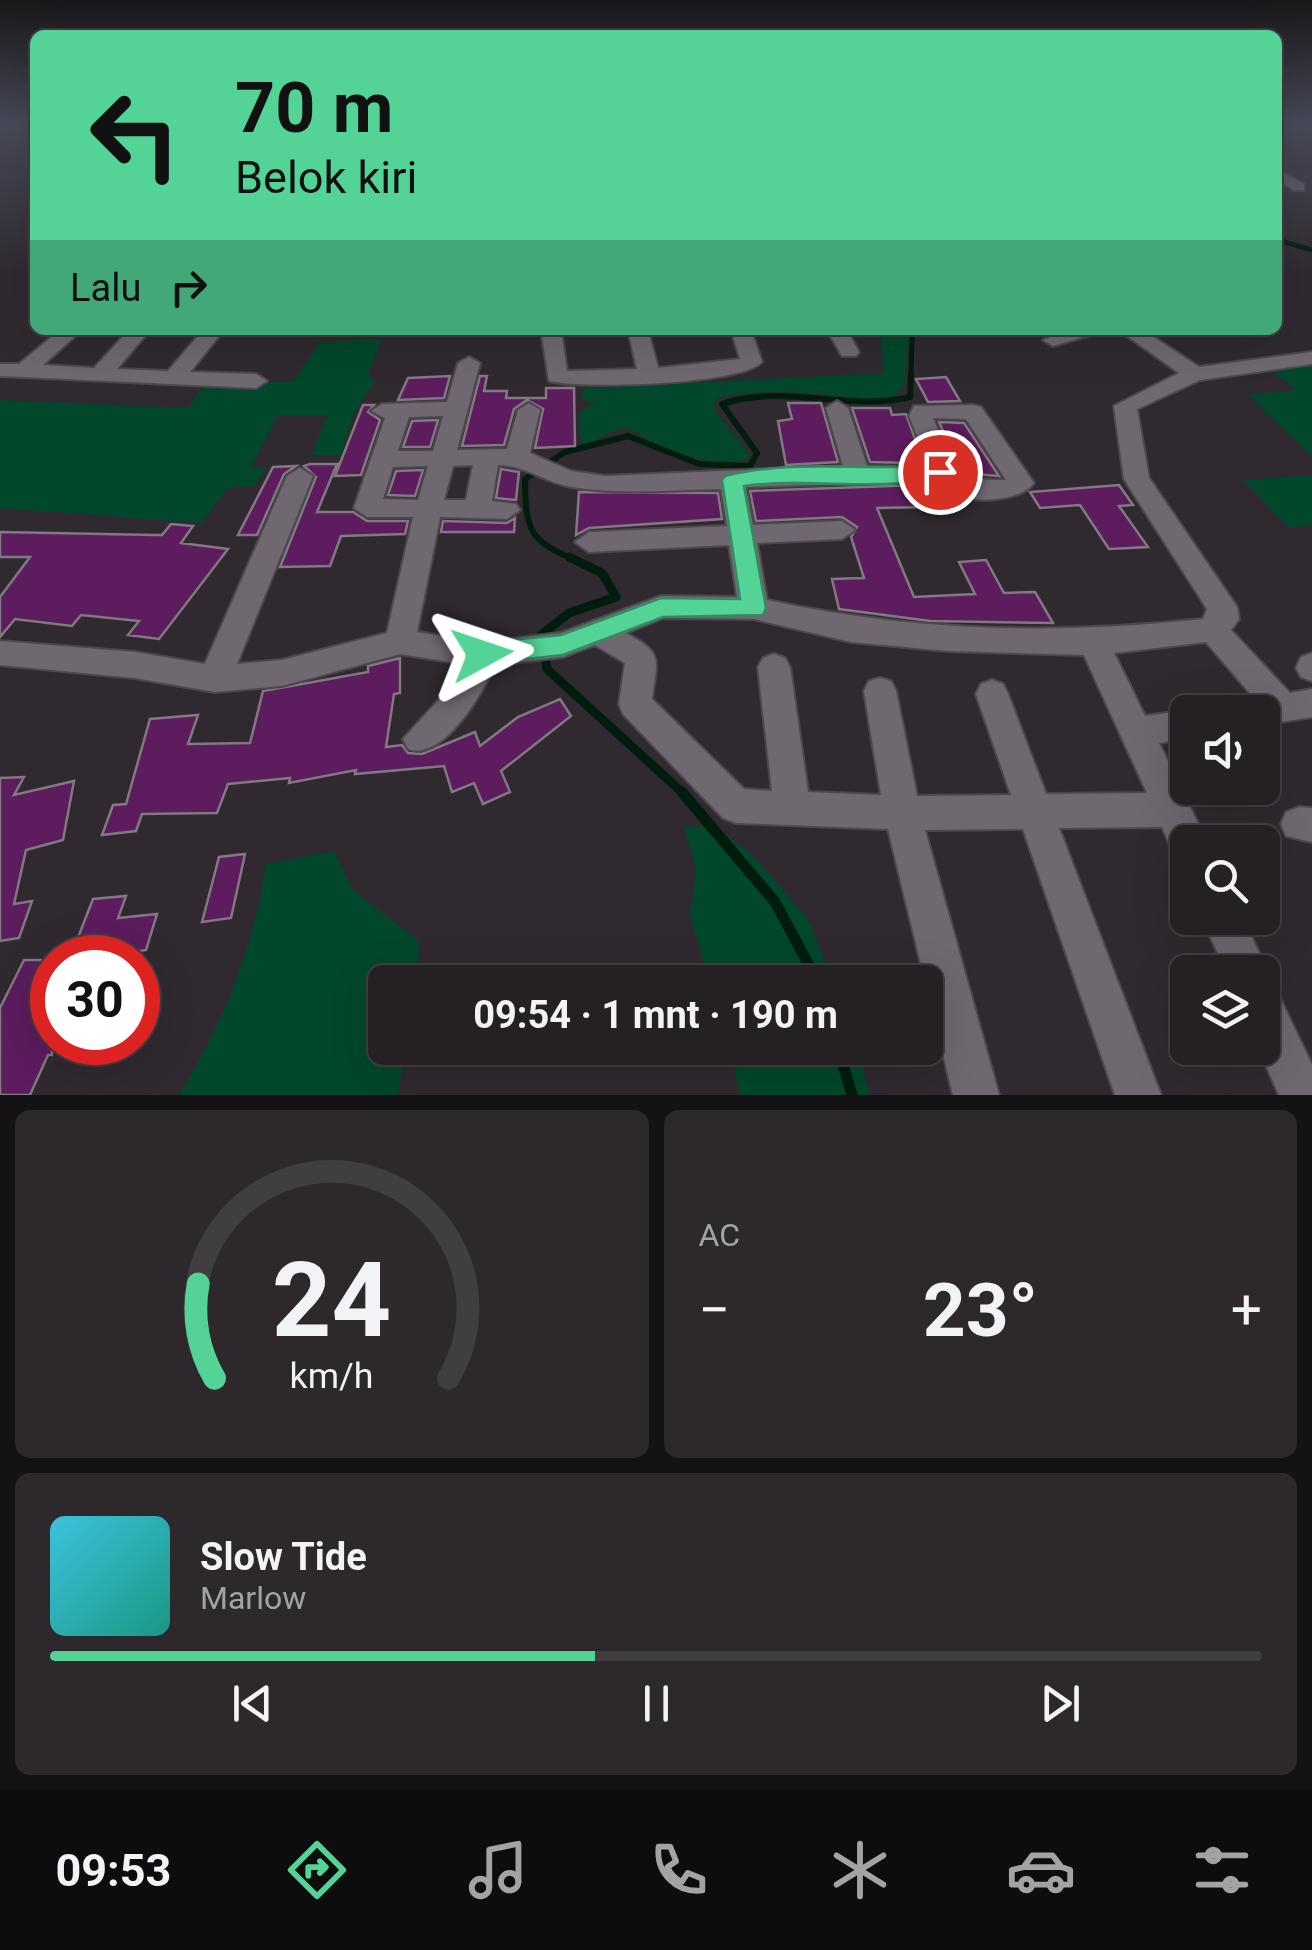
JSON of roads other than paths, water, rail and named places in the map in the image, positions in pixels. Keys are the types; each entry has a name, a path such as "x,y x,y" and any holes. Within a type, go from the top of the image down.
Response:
{"street":[{"path":"1282,176 1299,187 1282,188"},
{"path":"24,371 66,335"},
{"path":"101,373 135,335"},
{"path":"176,375 210,335"},
{"path":"552,335 557,376 580,380 737,369 751,362 743,335"},
{"path":"639,335 650,377"},
{"path":"840,335 849,352"},
{"path":"1054,340 1076,335"},
{"path":"1136,335 1195,374"},
{"path":"0,653 136,666 215,679 282,673 400,642 482,654 548,647 600,633 661,607 754,608 851,630 1094,643 1212,629 1224,619 1222,607 1137,479 1125,406 1195,374 1312,358"},
{"path":"400,642 428,510 468,363"},
{"path":"0,370 256,381"},
{"path":"837,408 858,476"},
{"path":"456,409 390,411 383,459 356,508 507,510"},
{"path":"529,410 534,465"},
{"path":"383,459 487,459 534,465 605,484 789,474 940,472"},
{"path":"477,509 487,459"},
{"path":"215,679 300,476"},
{"path":"732,480 754,608"},
{"path":"589,542 842,530"},
{"path":"1212,629 1283,708"},
{"path":"600,633 642,657 636,704 736,806 902,813 1036,810 1170,826"},
{"path":"1094,643 1179,825"},
{"path":"420,739 469,689 482,654"},
{"path":"774,668 792,809"},
{"path":"880,691 902,813 976,1095"},
{"path":"992,694 1138,1095"},
{"path":"1136,732 1170,727"},
{"path":"1280,1047 1302,1095"}],"waterway":[{"path":"1282,241 1312,250"},
{"path":"911,377 915,335"},
{"path":"576,560 539,539 532,531 526,510 525,479 565,452 628,436 699,464 750,466 757,453 722,404 769,396 886,401 910,397 911,374"},
{"path":"569,557 602,573 616,597 569,613 541,635 547,669 683,793"},
{"path":"683,793 775,902 809,965"},
{"path":"843,1065 852,1095"}]}
